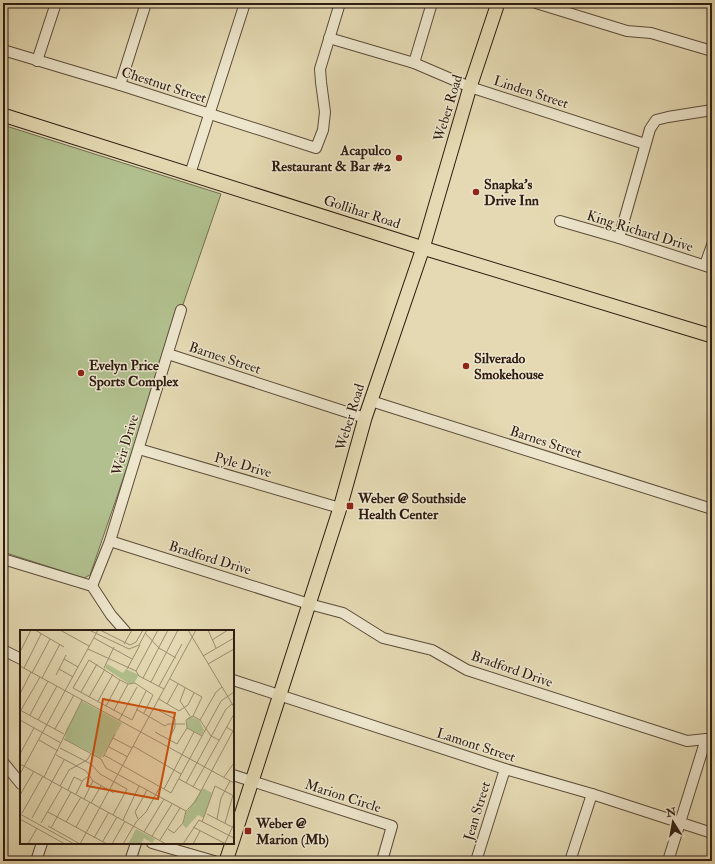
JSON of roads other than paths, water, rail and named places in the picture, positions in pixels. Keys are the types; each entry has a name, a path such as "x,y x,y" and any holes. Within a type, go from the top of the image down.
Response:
{"main road":[{"name":"Weber Road","path":"234,837 340,508 365,418 423,248 470,87 498,3"},
{"name":"Gollihar Road","path":"3,115 423,248 712,336"},
{"path":"226,861 232,844"}],"street":[{"path":"37,61 56,3"},
{"path":"120,85 146,3"},
{"path":"190,174 246,3"},
{"path":"329,38 340,3"},
{"path":"414,63 432,3"},
{"path":"536,3 627,31 651,33 712,51"},
{"name":"Chestnut Street","path":"3,50 120,85 316,148 323,130 325,112 320,69 329,38"},
{"name":"Linden Street","path":"329,38 414,63 470,87 645,144"},
{"path":"619,238 645,144 650,129 656,120 712,110"},
{"name":"King Richard Drive","path":"560,221 709,266"},
{"path":"709,266 712,245"},
{"name":"Weir Drive","path":"92,586 110,541 181,310"},
{"name":"Barnes Street","path":"168,354 365,418"},
{"name":"Barnes Street","path":"371,401 712,509"},
{"name":"Pyle Drive","path":"139,449 340,508"},
{"name":"Bradford Drive","path":"110,541 309,604 343,613 383,638 432,650 467,670 687,741 709,739"},
{"path":"3,559 92,586 111,616 124,630"},
{"path":"3,650 20,658"},
{"name":"Lamont Street","path":"234,680 505,769 592,794 680,824 712,833"},
{"path":"668,861 709,739"},
{"path":"4,764 20,783"},
{"name":"Jean Street","path":"476,861 505,769"},
{"path":"234,775 252,782"},
{"name":"Marion Circle","path":"252,782 392,826 382,861"},
{"path":"570,861 592,794"},
{"path":"36,861 42,844"},
{"path":"130,861 136,844"},
{"path":"155,844 214,861"}],"place":[{"name":"Acapulco Restaurant & Bar #2","path":"399,158"},
{"name":"Snapka's Drive Inn","path":"476,192"},
{"name":"Silverado Smokehouse","path":"466,366"},
{"name":"Evelyn Price Sports Complex","path":"81,373"},
{"name":"Weber @ Southside Health Center","path":"350,506"},
{"name":"Weber @ Marion (Mb)","path":"248,831"}]}
